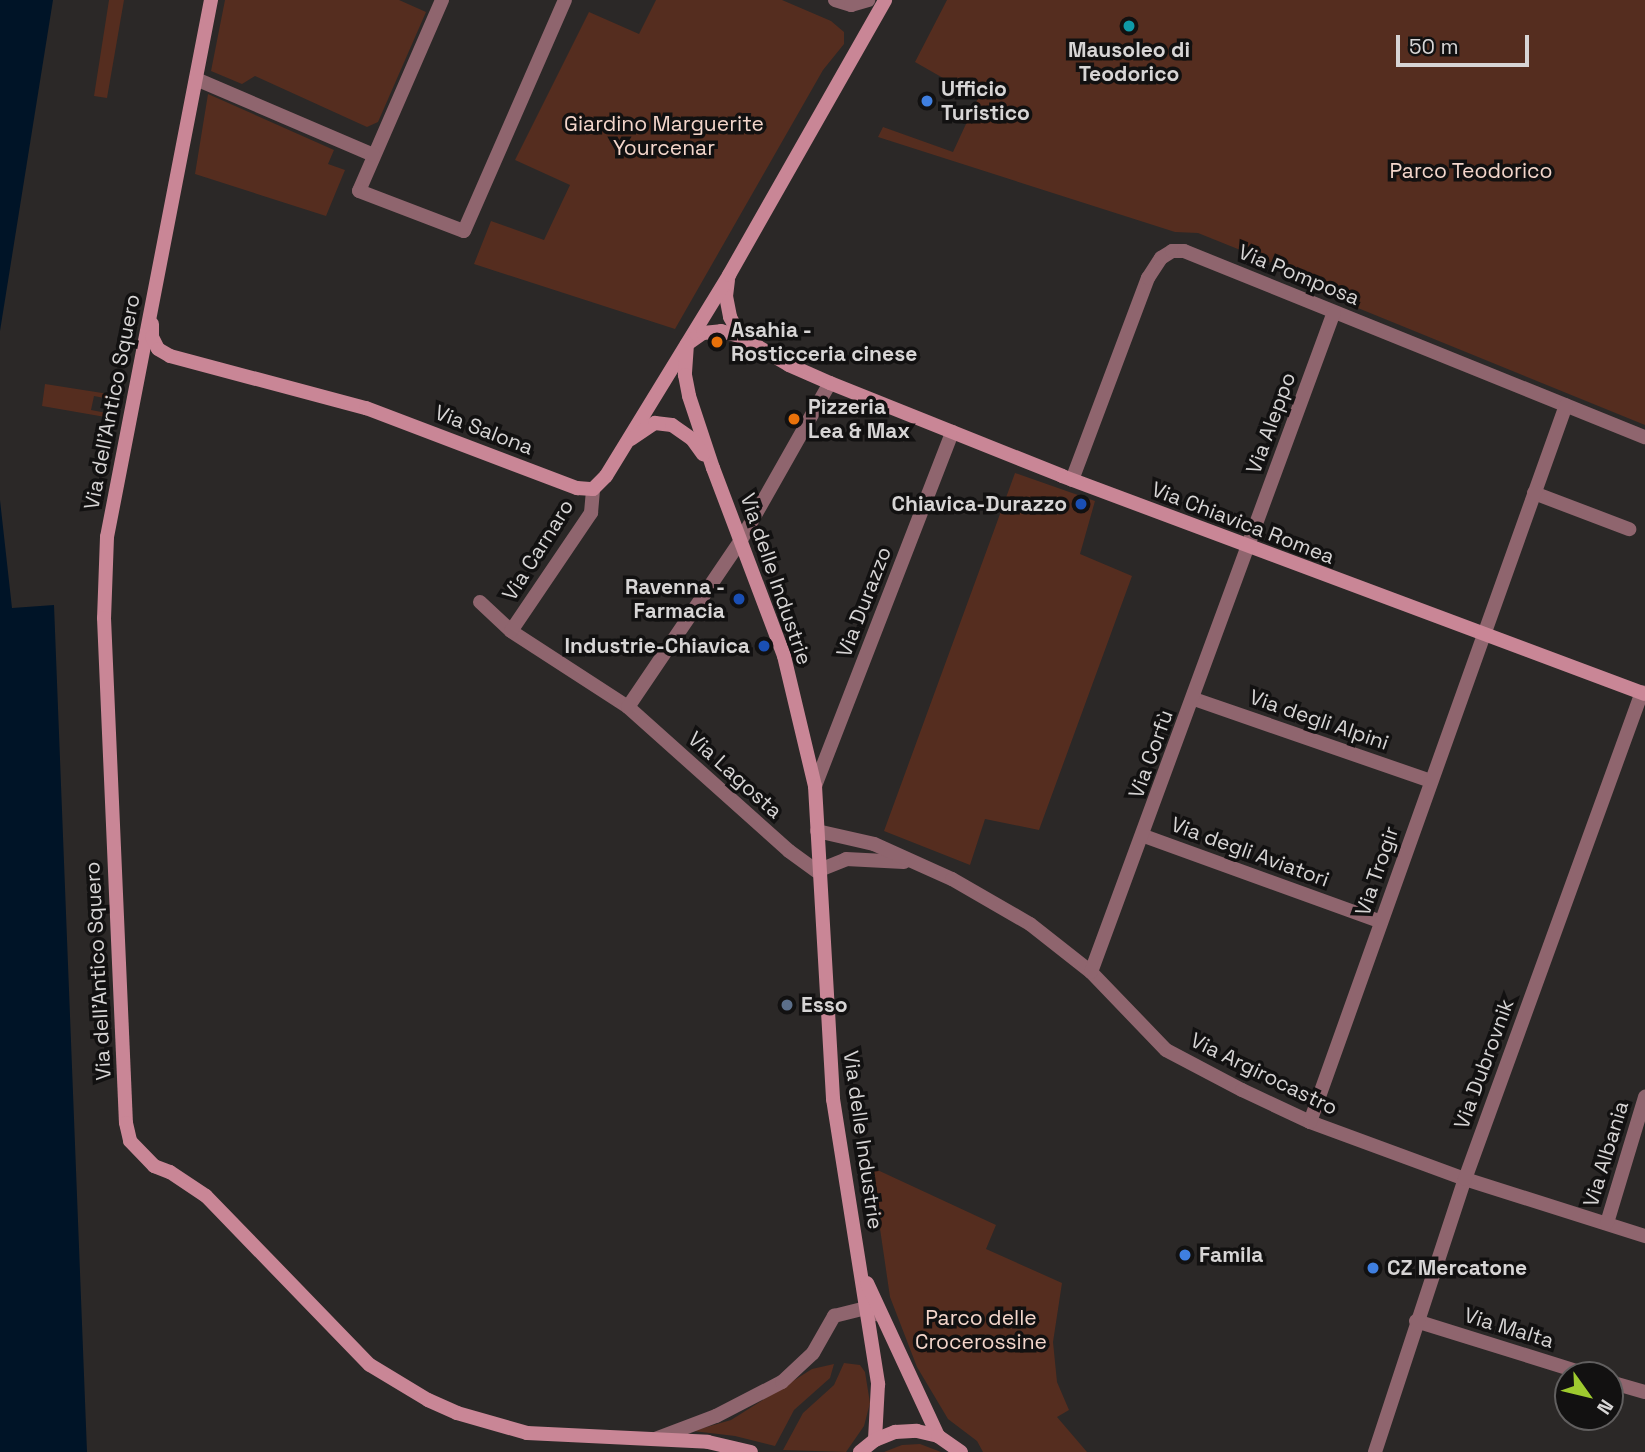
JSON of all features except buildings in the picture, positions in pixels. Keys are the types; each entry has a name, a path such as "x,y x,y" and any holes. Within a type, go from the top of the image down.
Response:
{"street":[{"name":"Via dell'Antico Squero","path":"211,0 107,537 104,604 126,1123 130,1141 154,1166 170,1172 206,1196 345,1342 370,1365 399,1384 457,1413 527,1433 708,1442 751,1452"},
{"path":"442,0 359,191 464,231 565,0"},
{"path":"835,0 851,5 868,0"},
{"path":"593,489 606,476 729,275 885,0"},
{"path":"196,79 373,155"},
{"name":"Via Pomposa","path":"1072,480 1151,271 1160,258 1172,251 1184,251 1645,437"},
{"path":"729,275 726,296 730,317 740,336"},
{"name":"Via Salona","path":"153,308 152,337 158,349 170,356 366,408 577,488 593,489"},
{"name":"Via Aleppo","path":"1250,549 1334,312"},
{"path":"687,344 703,333 721,331 740,336"},
{"name":"Via Chiavica Romea","path":"740,336 789,365 830,383 1072,480 1250,549 1643,693"},
{"name":"Via delle Industrie","path":"687,344 685,374 713,468 784,656 815,786 817,870 833,1099 878,1384 875,1440"},
{"path":"628,707 741,540 830,383"},
{"name":"Via Trogir","path":"1310,1122 1566,405"},
{"path":"627,441 655,423 672,425 692,439 713,468"},
{"name":"Via Durazzo","path":"815,786 951,432"},
{"name":"Via Carnaro","path":"511,631 591,513 593,489"},
{"path":"1534,493 1629,529"},
{"name":"Via Corfù","path":"1091,972 1250,549"},
{"name":"Via Lagosta","path":"480,602 511,631 628,707 789,852 817,870"},
{"name":"Via Dubrovnik","path":"1375,1452 1465,1179 1643,693"},
{"name":"Via degli Alpini","path":"1194,699 1431,781"},
{"name":"Via Argirocastro","path":"817,831 874,844 952,879 1030,924 1091,972 1166,1050 1310,1122 1465,1179 1645,1236"},
{"name":"Via degli Aviatori","path":"1144,836 1381,922"},
{"name":"Via Argirocastro","path":"817,870 846,859 913,862"},
{"name":"Via Albania","path":"1607,1223 1645,1097"},
{"name":"Via delle Industrie","path":"860,1266 938,1436"},
{"path":"653,1439 738,1406 782,1382 813,1353 834,1316 866,1308 883,1319"},
{"name":"Via Malta","path":"1416,1321 1554,1364"},
{"path":"1624,1386 1645,1392"},
{"path":"860,1452 875,1440 895,1432 917,1431 938,1436 961,1452"}],"green space":[{"path":"109,0 124,0 107,98 94,96"},
{"path":"225,0 399,0 426,12 378,122 367,127 255,76 242,84 211,71"},
{"name":"Giardino Marguerite Yourcenar","path":"656,0 782,0 831,21 844,32 844,44 823,70 675,329 474,264 491,221 544,240 570,185 515,160 589,12 639,34"},
{"name":"Parco Teodorico","path":"947,0 1645,0 1645,425 1321,293 1325,284 1198,233 1175,232 878,137 883,127 953,152 978,98 915,62"},
{"path":"208,94 334,150 328,164 345,170 326,216 195,174"},
{"path":"45,384 115,395 114,400 94,396 91,410 112,414 111,418 42,406"},
{"path":"1015,473 1095,501 1080,554 1132,576 1039,830 985,819 970,865 884,831"},
{"name":"Parco delle Crocerossine","path":"871,1167 996,1225 986,1249 1062,1283 1053,1342 1057,1382 1069,1410 1057,1417 1087,1452 983,1452 977,1441 948,1419 917,1367 890,1297"},
{"path":"844,1363 860,1365 865,1372 870,1403 864,1426 846,1452 783,1450 803,1413 834,1385"},
{"path":"834,1364 830,1378 794,1410 775,1446 735,1436 693,1431 731,1420 812,1369"},
{"path":"920,1444 941,1452 884,1452 902,1445"}],"water":[{"path":"0,0 53,0 0,331"},
{"path":"0,500 12,608 54,605 87,1452 0,1452"}],"place":[{"name":"Mausoleo di Teodorico","path":"1129,26"},
{"name":"Ufficio Turistico","path":"927,101"},
{"name":"Asahia - Rosticceria cinese","path":"717,342"},
{"name":"Pizzeria Lea & Max","path":"794,419"},
{"name":"Chiavica-Durazzo","path":"1081,504"},
{"name":"Ravenna - Farmacia","path":"739,599"},
{"name":"Industrie-Chiavica","path":"764,646"},
{"name":"Esso","path":"787,1005"},
{"name":"Famila","path":"1185,1255"},
{"name":"CZ Mercatone","path":"1373,1268"}]}
